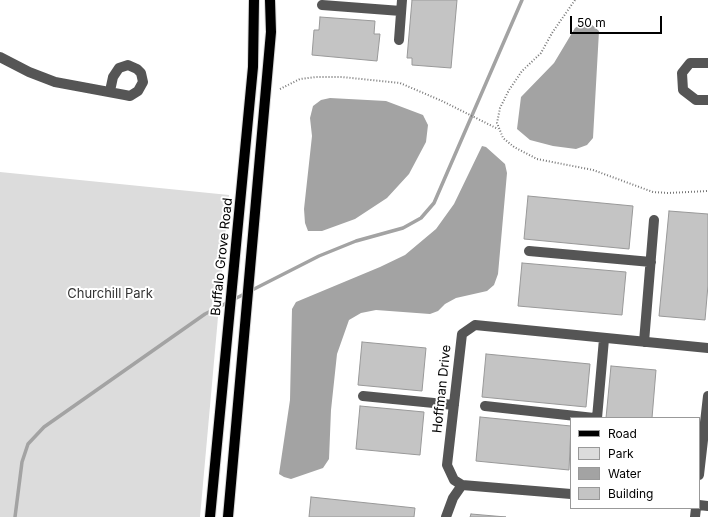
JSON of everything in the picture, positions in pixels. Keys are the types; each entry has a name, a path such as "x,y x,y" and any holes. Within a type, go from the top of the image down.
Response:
{"main road":[{"name":"Buffalo Grove Road","path":"210,517 253,67 254,0"},
{"path":"228,517 271,32 270,0"}],"street":[{"path":"399,40 402,0"},
{"path":"322,5 401,11"},
{"path":"0,57 29,72 55,82 110,91"},
{"path":"708,63 690,63 682,73 683,90 696,100 708,100"},
{"path":"644,342 654,220"},
{"path":"529,251 651,262"},
{"name":"Hoffman Drive","path":"462,485 454,480 447,465 462,334 475,325 604,339 708,348"},
{"path":"595,417 604,339"},
{"path":"363,396 454,405"},
{"path":"700,466 708,396"},
{"path":"485,406 586,417"},
{"path":"446,517 453,498 462,485 570,494"}],"path":[{"path":"575,0 552,33 541,53 522,71 509,90 500,108 497,123 498,129 503,138 514,147 537,159 592,170 653,192 668,193 708,191"},
{"path":"280,89 300,79 342,77 400,83 442,101 498,129"}],"green space":[{"name":"Churchill Park","path":"0,172 229,195 200,517 0,517"}],"water":[{"path":"581,24 591,24 599,31 593,138 587,145 576,149 553,146 530,140 517,129 521,97 554,63 575,28"},
{"path":"330,98 386,101 423,115 428,125 426,142 409,174 387,198 355,219 322,231 308,231 305,223 304,209 312,136 310,118 313,106 321,100"},
{"path":"482,146 486,147 505,164 507,173 498,274 494,285 487,291 456,298 445,304 438,311 430,314 376,310 361,313 349,320 337,354 331,410 329,459 323,468 291,479 279,474 290,400 292,309 296,302 405,255 436,229 454,204"}],"building":[{"path":"412,0 457,0 451,68 412,65 412,58 407,58"},
{"path":"320,17 375,21 374,34 380,34 377,61 312,55 314,30 319,30"},
{"path":"528,196 633,206 629,249 524,239"},
{"path":"669,211 708,214 708,285 705,320 659,316"},
{"path":"522,263 626,272 622,315 518,306"},
{"path":"362,342 426,348 422,391 358,385"},
{"path":"486,354 590,364 586,407 482,397"},
{"path":"611,366 656,370 652,417 606,417"},
{"path":"360,406 424,412 420,455 356,449"},
{"path":"480,417 570,426 569,470 476,461"},
{"path":"311,497 415,508 414,517 309,517"},
{"path":"471,514 506,517 470,517"}],"waterway":[{"path":"15,517 22,462 28,444 44,427 205,314 319,256 356,241 403,228 421,218 434,203 522,0"}]}
